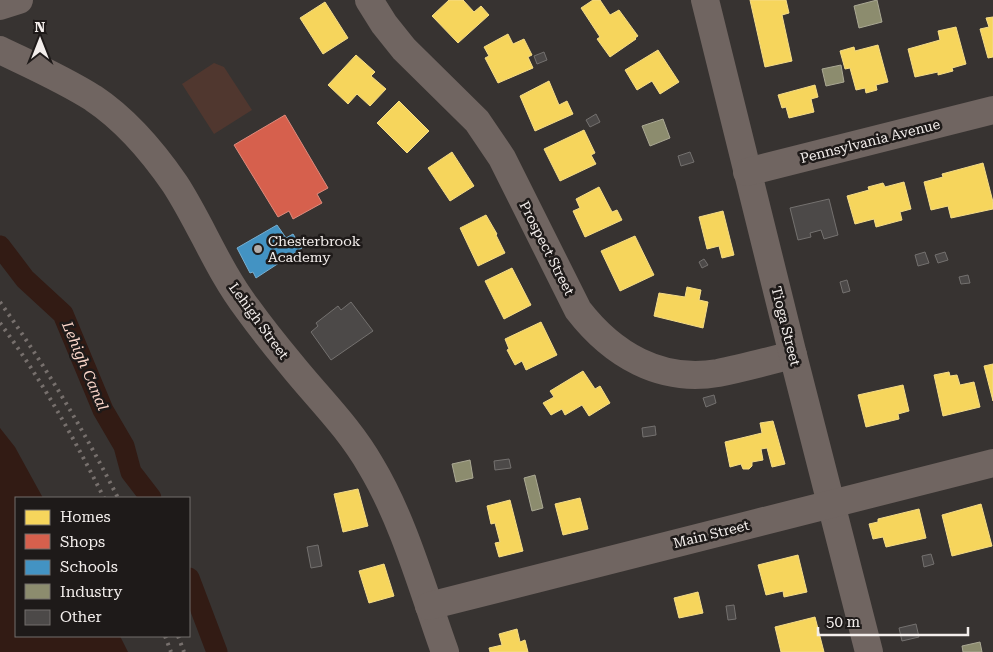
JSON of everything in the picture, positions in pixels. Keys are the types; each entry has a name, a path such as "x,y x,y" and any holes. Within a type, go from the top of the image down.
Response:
{"street":[{"path":"0,6 19,0"},
{"name":"Prospect Street","path":"369,0 384,24 404,49 477,121 502,158 578,310 593,329 611,345 650,366 678,373 717,373 793,355"},
{"name":"Tioga Street","path":"705,0 869,652"},
{"name":"Lehigh Street","path":"0,50 60,79 94,99 125,124 152,153 176,186 246,306 290,363 341,420 370,464 383,487 399,524 445,652"},
{"name":"Pennsylvania Avenue","path":"747,172 993,110"},
{"name":"Main Street","path":"429,606 993,463"}],"shaded area":[{"path":"214,63 224,67 252,110 214,134 182,84"},
{"path":"0,428 15,447 42,497 15,497 15,637 120,637 128,652 0,652"}],"building: Homes":[{"path":"449,0 463,0 474,12 481,6 489,15 458,43 432,16"},
{"path":"593,0 600,0 610,15 619,10 638,36 610,57 597,39 600,37 581,8"},
{"path":"750,0 786,0 789,13 782,15 792,61 765,67"},
{"path":"325,2 348,38 323,54 300,18"},
{"path":"993,17 993,57 988,58 980,29 989,27 986,18"},
{"path":"956,27 966,64 952,68 953,71 938,75 938,72 915,77 908,49 940,40 938,31"},
{"path":"508,34 513,44 524,39 532,55 528,57 533,68 498,83 485,58 489,56 484,47"},
{"path":"878,45 888,82 876,85 877,90 866,93 865,88 856,90 850,68 845,69 840,51 854,47 855,51"},
{"path":"658,50 679,82 660,94 652,81 637,90 625,70"},
{"path":"356,55 375,72 371,76 386,89 370,106 357,94 348,104 328,85"},
{"path":"549,81 559,105 567,101 573,114 535,131 520,96"},
{"path":"815,85 818,97 811,99 814,112 789,118 786,107 782,108 778,95"},
{"path":"399,101 429,131 407,153 377,123"},
{"path":"584,130 595,153 591,155 596,164 560,181 544,149"},
{"path":"452,152 474,186 450,201 428,168"},
{"path":"983,163 993,209 951,218 948,206 931,210 924,182 943,177 942,174"},
{"path":"904,182 911,209 900,212 902,220 876,227 874,219 855,224 847,196 869,190 868,187 883,183 885,187"},
{"path":"599,187 612,212 617,210 622,220 585,237 573,211 580,208 576,199"},
{"path":"723,211 734,255 722,258 719,246 707,249 699,217"},
{"path":"486,215 505,253 478,266 460,228"},
{"path":"635,236 654,275 620,291 601,251"},
{"path":"512,268 531,305 504,319 485,281"},
{"path":"687,287 701,290 699,300 708,302 703,328 654,316 659,293 685,297"},
{"path":"541,322 557,355 526,370 522,361 515,365 507,350 509,349 505,339"},
{"path":"993,364 993,401 984,366"},
{"path":"583,371 595,389 600,386 610,403 589,416 582,405 565,415 562,409 551,415 543,403 554,397 550,391"},
{"path":"949,372 950,376 957,375 960,385 974,382 980,407 943,416 934,375"},
{"path":"903,385 909,411 898,414 899,419 866,427 858,395"},
{"path":"773,421 785,464 772,467 767,448 761,449 763,460 752,462 752,466 749,469 743,469 741,464 730,467 725,442 762,433 760,423"},
{"path":"358,489 368,526 343,532 334,494"},
{"path":"580,498 588,529 563,535 555,504"},
{"path":"510,500 523,551 499,557 495,543 500,542 495,523 491,524 487,506"},
{"path":"981,504 992,546 952,556 942,515"},
{"path":"919,509 926,538 886,547 883,537 873,539 869,524 878,522 878,519"},
{"path":"798,555 807,592 784,597 783,591 766,595 758,565"},
{"path":"384,564 394,596 369,603 359,571"},
{"path":"698,592 703,613 679,618 674,598"},
{"path":"815,617 824,652 781,652 775,627"},
{"path":"517,629 520,642 525,640 528,652 490,652 489,648 502,645 499,634"}],"building: Shops":[{"path":"285,115 328,188 317,194 322,203 293,219 289,211 278,217 234,145"}],"building: Schools":[{"path":"277,225 286,238 293,234 302,248 256,278 253,272 250,273 237,248"}],"building: Industry":[{"path":"877,0 882,22 859,28 854,6"},
{"path":"841,65 844,82 826,86 822,69"},
{"path":"663,119 670,138 650,146 642,126"},
{"path":"470,460 473,478 456,482 452,464"},
{"path":"535,475 543,508 532,511 524,478"},
{"path":"980,642 982,652 963,652 962,646"}],"building: Other":[{"path":"544,52 547,60 537,64 534,56"},
{"path":"596,114 600,122 590,127 586,120"},
{"path":"690,152 694,162 681,166 678,156"},
{"path":"829,199 838,235 824,239 821,230 810,233 811,237 798,240 790,208"},
{"path":"925,252 929,263 918,266 915,255"},
{"path":"945,252 948,260 938,263 935,255"},
{"path":"704,259 708,265 702,268 699,262"},
{"path":"968,275 970,283 961,284 959,277"},
{"path":"847,280 850,291 843,293 840,282"},
{"path":"351,302 373,331 331,360 311,332 318,326 316,323 338,306 341,310"},
{"path":"714,395 716,403 706,407 703,398"},
{"path":"655,426 656,435 643,437 642,428"},
{"path":"509,459 511,468 495,470 494,461"},
{"path":"318,545 322,566 311,568 307,547"},
{"path":"931,554 934,564 924,567 922,556"},
{"path":"734,605 736,619 728,620 726,606"},
{"path":"916,624 919,637 902,641 899,628"}],"waterway":[{"name":"Lehigh Canal","path":"0,246 25,279 63,314 103,410 124,446 131,472 150,497"},
{"name":"Lehigh Canal","path":"190,581 217,652"}],"railway":[{"path":"0,302 63,398 117,497"},
{"path":"0,323 56,408 103,497"},
{"path":"165,637 171,652"},
{"path":"178,637 184,652"}],"place":[{"name":"Chesterbrook Academy","path":"258,249"}]}
